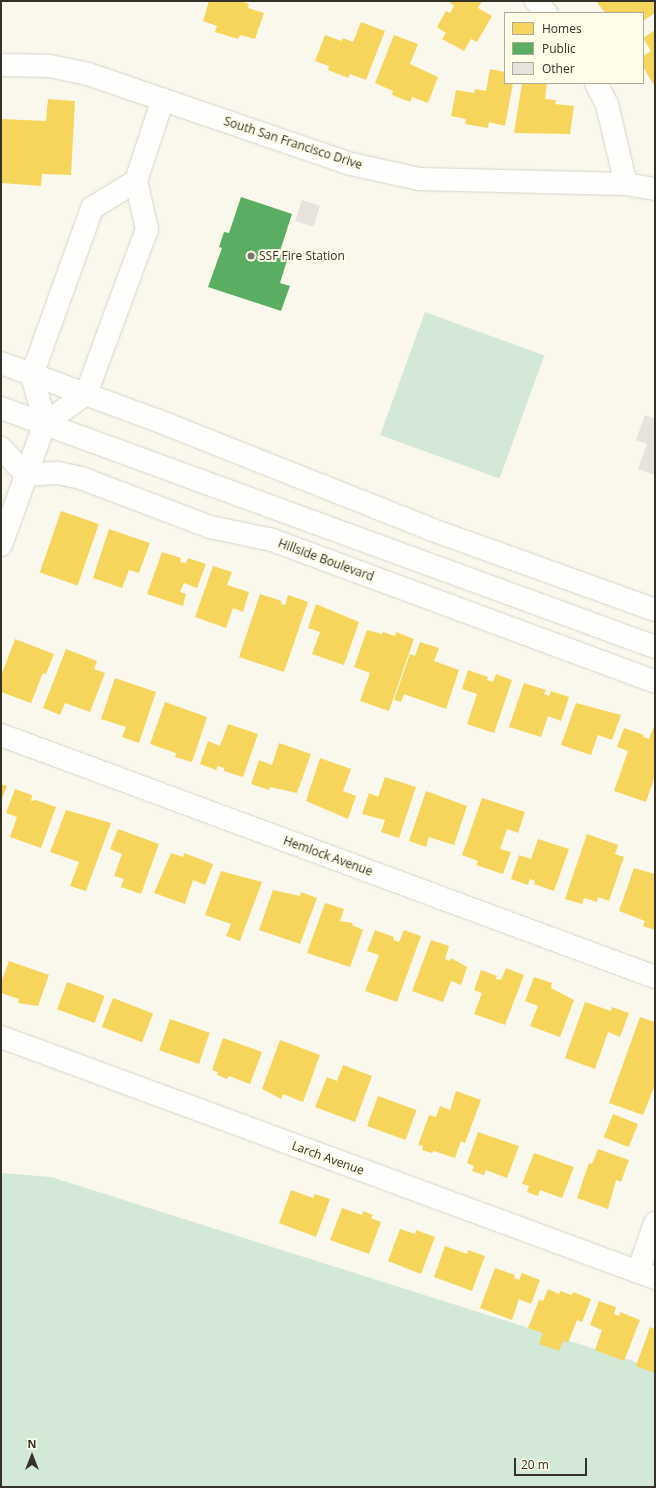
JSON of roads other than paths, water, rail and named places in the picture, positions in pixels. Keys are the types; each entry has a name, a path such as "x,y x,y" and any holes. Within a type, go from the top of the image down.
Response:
{"street":[{"path":"536,1 545,12"},
{"name":"South San Francisco Drive","path":"1,66 50,66 88,74 351,164 419,179 626,184 655,189"},
{"path":"597,84 608,105 626,184"},
{"path":"1,545 45,423 86,394 147,230 136,181 163,99"},
{"path":"45,423 32,375 92,208 136,181"},
{"path":"1,363 86,394 430,529 655,610"},
{"path":"1,408 655,647"},
{"path":"1,448 26,475"},
{"name":"Hillside Boulevard","path":"26,475 58,473 81,478 210,527 272,540 655,682"},
{"name":"Hemlock Avenue","path":"1,735 655,977"},
{"name":"Larch Avenue","path":"1,1037 646,1275"},
{"path":"646,1275 655,1223"}],"place":[{"name":"SSF Fire Station","path":"251,256"}]}
